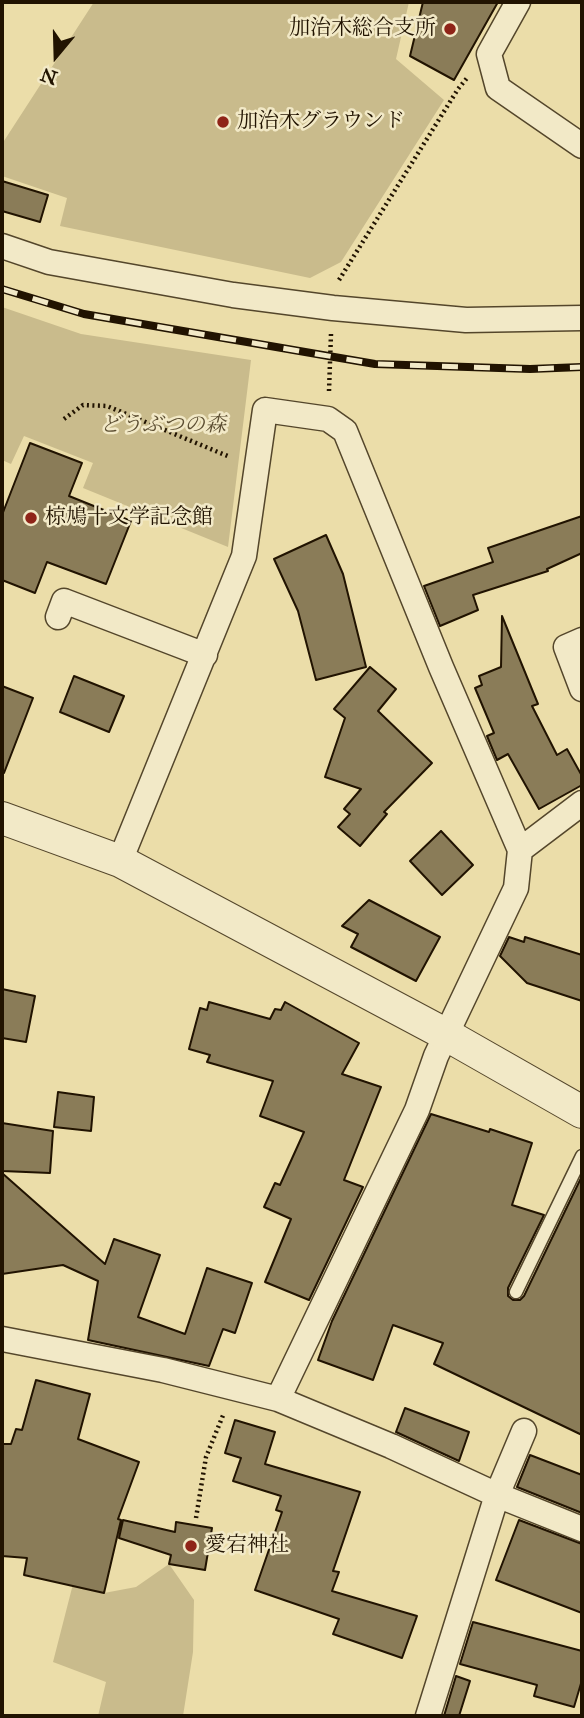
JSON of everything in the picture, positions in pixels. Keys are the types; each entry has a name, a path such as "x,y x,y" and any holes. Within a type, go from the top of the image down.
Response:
{"street":[{"path":"518,2 489,54 498,88 582,146"},
{"path":"2,246 49,262 233,295 332,308 466,320 582,317"},
{"path":"120,861 244,555 265,410 328,419 345,432 441,667 520,850 516,888 446,1034 417,1110 278,1399"},
{"path":"58,617 64,601 205,655"},
{"path":"582,640 566,648 582,690"},
{"path":"520,850 582,803"},
{"path":"2,818 120,861 446,1034 582,1112"},
{"path":"2,1339 235,1387 278,1399 391,1446 497,1495 582,1529"},
{"path":"428,1716 497,1495 524,1432"}],"lane":[{"path":"516,1292 582,1156"}],"path":[{"path":"328,419 332,308 338,281 458,89 489,54"},
{"path":"64,419 83,405 107,406 257,468"},
{"path":"196,1518 206,1457 235,1387"}],"green space":[{"name":"加治木グラウンド","path":"94,2 409,2 396,59 444,100 341,262 310,278 60,226 67,198 2,176 2,144"},
{"name":"どうぶつの森","path":"2,307 81,334 251,360 228,547 83,488 93,463 24,436 11,464 2,460"},
{"path":"169,1564 194,1600 193,1652 183,1716 98,1716 106,1682 53,1662 73,1584 104,1593 136,1587"}],"building":[{"name":"加治木総合支所","path":"423,2 498,2 454,80 410,56"},
{"path":"2,181 48,195 40,222 2,211"},
{"name":"椋鳩十文学記念館","path":"30,443 82,463 69,496 131,521 106,584 47,562 35,593 2,580 2,515"},
{"path":"582,516 582,553 547,569 548,571 473,595 478,610 440,626 424,586 493,562 488,548"},
{"path":"326,535 343,574 366,667 316,680 298,611 274,559"},
{"path":"502,616 538,704 532,706 557,755 567,749 582,776 582,785 539,809 508,754 497,760 487,736 494,733 475,688 482,685 479,676 501,667"},
{"path":"370,667 396,689 378,711 432,763 384,812 387,814 360,846 338,827 350,814 344,809 361,789 325,777 345,718 334,709"},
{"path":"74,676 124,696 109,732 60,712"},
{"path":"2,686 33,698 4,773 2,772"},
{"path":"441,831 473,865 442,895 410,861"},
{"path":"369,900 440,937 416,981 351,947 358,934 342,926"},
{"path":"509,937 524,942 525,937 582,955 582,1001 527,983 500,956"},
{"path":"2,989 35,996 26,1042 2,1038"},
{"path":"209,1002 270,1019 275,1009 281,1010 285,1002 359,1043 342,1074 381,1087 344,1180 363,1187 309,1300 265,1282 291,1219 264,1207 275,1183 280,1185 304,1132 260,1116 273,1081 207,1062 210,1055 189,1049 200,1008 207,1010"},
{"path":"58,1092 94,1097 91,1131 54,1127"},
{"path":"431,1114 532,1143 512,1205 544,1215 508,1288 508,1296 513,1300 520,1300 524,1296 582,1176 582,1435 434,1364 443,1343 393,1325 373,1380 318,1360 332,1321"},
{"path":"2,1123 53,1131 50,1173 2,1171"},
{"path":"2,1173 105,1264 114,1239 160,1255 138,1317 185,1334 207,1268 252,1283 235,1333 223,1329 209,1366 88,1340 98,1281 63,1265 2,1274"},
{"path":"36,1380 90,1394 78,1439 139,1462 118,1519 121,1520 104,1593 24,1575 27,1558 2,1556 2,1444 11,1444 16,1429 22,1430"},
{"path":"405,1408 469,1432 459,1461 396,1432"},
{"path":"235,1420 275,1432 265,1464 360,1492 333,1571 339,1572 332,1591 417,1616 402,1658 333,1634 339,1619 255,1590 282,1512 276,1510 281,1496 233,1481 241,1458 225,1453"},
{"path":"530,1455 582,1475 582,1513 517,1487"},
{"path":"123,1520 175,1532 176,1522 212,1528 205,1570 169,1564 171,1555 119,1538"},
{"path":"519,1520 582,1544 582,1613 496,1580"},
{"path":"473,1622 582,1651 582,1680 574,1707 534,1696 537,1685 460,1664"},
{"path":"456,1676 470,1681 459,1716 444,1716"}],"railway":[{"path":"2,289 84,314 375,364 530,369 582,367"}],"place":[{"name":"加治木総合支所","path":"450,29"},
{"name":"加治木グラウンド","path":"223,122"},
{"name":"椋鳩十文学記念館","path":"31,518"},
{"name":"愛宕神社","path":"191,1546"}]}
